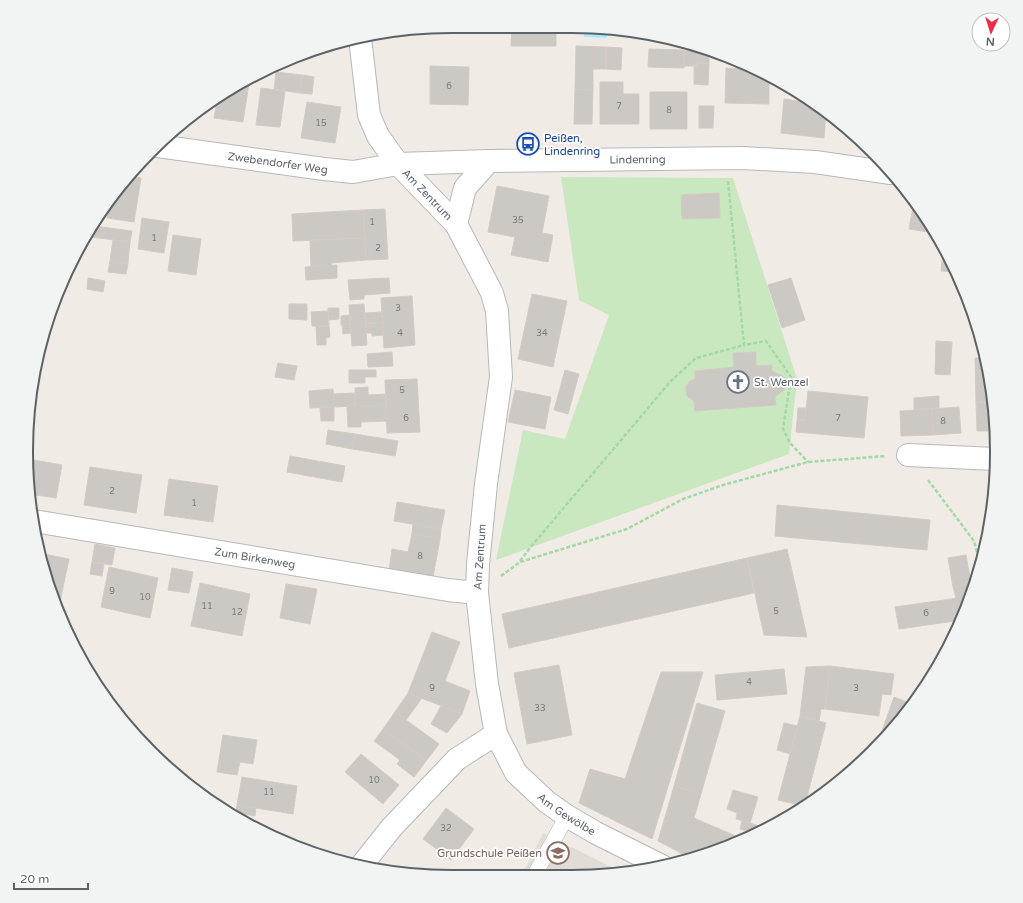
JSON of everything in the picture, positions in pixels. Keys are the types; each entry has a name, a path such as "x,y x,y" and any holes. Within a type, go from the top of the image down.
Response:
{"street":[{"path":"361,43 369,115 378,136 398,164"},
{"name":"Zwebendorfer Weg","path":"165,147 354,172 398,164"},
{"name":"Lindenring","path":"398,164 489,161 728,158 815,162 882,172"},
{"name":"Am Zentrum","path":"456,224 465,188 489,161"},
{"name":"Am Zentrum","path":"398,164 456,224 492,293 496,311 501,377 486,484 478,564 477,593 487,684 496,734"},
{"path":"908,455 990,459"},
{"name":"Zum Birkenweg","path":"39,522 448,590 477,593"},
{"path":"365,861 392,827 457,759 496,734"},
{"name":"Am Gewölbe","path":"496,734 516,773 547,802 596,833 654,862"}],"lane":[{"path":"537,870 567,816"}],"path":[{"path":"728,158 728,177 744,345"},
{"path":"520,562 529,549 670,382 696,358 744,345 766,341 791,376 783,429 790,443 808,462"},
{"path":"477,593 520,562 627,529 683,499 723,485 808,462 908,455 974,541 977,554"}],"shaded area":[{"name":"Grundschule Peißen","path":"543,833 612,868 572,870 525,870"}],"green space":[{"path":"561,177 733,178 797,379 789,454 496,560 523,430 565,439 609,315 579,300"}],"water":[{"path":"584,33 607,35 607,38 584,37"}],"building":[{"path":"512,33 556,33 556,46 511,46"},
{"path":"576,46 606,47 606,69 593,69 593,90 575,89"},
{"path":"606,47 622,48 621,70 606,69"},
{"path":"649,49 684,50 684,68 648,67"},
{"path":"684,50 691,50 709,56 709,64 697,63 697,66 684,66"},
{"path":"697,63 709,64 708,85 694,84 694,66 697,66"},
{"path":"430,66 469,67 468,105 430,104"},
{"path":"726,68 740,69 769,82 769,104 725,103"},
{"path":"276,72 302,75 299,93 274,89"},
{"path":"302,75 314,77 312,94 299,93"},
{"path":"600,82 623,82 623,94 639,94 639,124 600,124"},
{"path":"249,85 243,122 214,118 216,106"},
{"path":"261,88 285,91 280,127 256,125"},
{"path":"575,89 593,90 592,124 574,124"},
{"path":"650,92 687,92 687,129 650,129"},
{"path":"784,99 800,101 826,119 824,138 781,133"},
{"path":"307,102 341,107 335,143 301,138"},
{"path":"699,106 714,106 713,128 699,128"},
{"path":"136,177 141,178 134,222 107,218 107,214 119,197"},
{"path":"497,186 549,196 542,233 553,235 548,262 511,255 515,237 488,232"},
{"path":"719,193 720,218 682,219 681,195"},
{"path":"385,209 388,259 366,260 363,210"},
{"path":"912,209 927,232 909,229"},
{"path":"363,210 365,238 293,241 292,214"},
{"path":"142,218 169,222 164,253 138,249"},
{"path":"99,227 132,231 130,242 92,237"},
{"path":"173,235 201,239 196,275 168,271"},
{"path":"365,238 366,260 331,263 331,266 311,267 310,240"},
{"path":"113,240 130,242 128,263 110,261"},
{"path":"110,261 128,263 126,274 108,272"},
{"path":"942,261 944,261 949,272 941,271"},
{"path":"337,265 337,278 306,280 305,267"},
{"path":"88,278 105,281 103,292 87,289"},
{"path":"389,278 390,293 364,295 364,299 350,300 348,280"},
{"path":"791,278 805,320 782,328 768,285"},
{"path":"532,294 567,301 553,367 518,359"},
{"path":"412,296 415,345 384,348 381,298"},
{"path":"289,304 307,304 307,320 289,319"},
{"path":"364,304 367,345 352,346 349,305"},
{"path":"328,308 339,308 339,319 329,320"},
{"path":"328,311 329,326 312,326 311,312"},
{"path":"382,312 383,322 366,324 365,313"},
{"path":"350,315 350,324 341,325 341,316"},
{"path":"383,322 383,335 372,336 372,333 366,333 366,324"},
{"path":"350,324 351,333 343,334 342,325"},
{"path":"316,326 329,326 330,337 326,338 326,345 317,345"},
{"path":"936,341 952,342 950,375 935,374"},
{"path":"392,352 393,366 368,367 367,354"},
{"name":"St. Wenzel","path":"756,352 756,366 772,365 772,371 783,376 787,382 787,387 775,397 776,405 695,411 694,401 687,396 686,386 690,381 695,379 695,371 734,367 733,353"},
{"path":"975,358 979,358 987,402 976,402"},
{"path":"278,363 297,366 294,380 275,377"},
{"path":"349,370 376,370 376,377 365,377 365,383 349,383"},
{"path":"565,370 579,374 568,414 554,410"},
{"path":"417,379 420,432 387,433 385,380"},
{"path":"368,387 368,395 386,394 386,405 355,406 355,388"},
{"path":"333,389 334,407 310,408 309,391"},
{"path":"515,390 551,397 545,429 508,422"},
{"path":"808,391 868,397 864,438 796,432 797,420 805,420"},
{"path":"355,393 355,406 334,407 333,394"},
{"path":"939,396 939,408 914,410 914,398"},
{"path":"976,402 987,402 989,431 977,431"},
{"path":"386,405 387,421 361,422 361,427 348,427 347,406"},
{"path":"334,407 334,421 321,421 320,408"},
{"path":"959,407 961,433 933,435 932,409"},
{"path":"798,408 806,408 805,420 797,420"},
{"path":"932,409 933,435 901,436 900,411"},
{"path":"328,430 355,434 352,449 326,444"},
{"path":"355,434 398,441 395,456 352,449"},
{"path":"290,456 345,466 342,482 287,472"},
{"path":"33,460 62,465 56,498 36,495"},
{"path":"90,467 142,475 136,513 84,505"},
{"path":"169,479 218,486 213,522 164,515"},
{"path":"397,502 445,510 441,529 394,521"},
{"path":"777,505 930,520 927,550 775,536"},
{"path":"413,524 441,529 440,539 412,534"},
{"path":"412,534 440,539 433,577 389,570 392,549 408,552"},
{"path":"95,544 115,548 112,565 92,562"},
{"path":"787,549 807,637 764,635 747,558"},
{"path":"46,554 69,559 60,600"},
{"path":"966,555 970,579 969,583 953,587 948,558"},
{"path":"747,558 754,593 509,648 502,614"},
{"path":"92,562 104,564 102,576 90,574"},
{"path":"109,567 158,578 150,618 101,607"},
{"path":"172,568 193,572 189,593 168,590"},
{"path":"200,583 250,594 242,636 191,626"},
{"path":"969,583 955,619 951,599 956,598 953,587"},
{"path":"286,584 317,589 310,624 280,618"},
{"path":"951,599 955,619 954,621 899,629 895,607"},
{"path":"432,632 460,642 445,681 470,691 462,714 408,693"},
{"path":"559,665 572,735 527,744 514,673"},
{"path":"830,666 894,674 891,695 882,694 879,716 825,709"},
{"path":"830,666 825,709 821,709 819,721 800,716 806,667"},
{"path":"784,669 787,694 717,700 715,675"},
{"path":"661,672 703,672 652,839 579,803 590,769 625,779"},
{"path":"408,693 422,698 406,720 395,712"},
{"path":"894,697 907,702 904,706 882,731"},
{"path":"697,703 725,711 701,794 674,786"},
{"path":"441,706 462,714 447,733 431,724"},
{"path":"395,712 439,744 426,761 383,729"},
{"path":"800,716 826,723 807,797 796,804 778,800"},
{"path":"784,723 798,726 790,754 777,750"},
{"path":"383,729 426,761 414,777 397,764 400,760 374,741"},
{"path":"223,735 257,740 253,764 240,762 237,775 217,772"},
{"path":"361,754 399,785 383,804 345,772"},
{"path":"242,777 297,786 293,814 237,805"},
{"path":"674,786 701,794 694,818 736,836 684,855 658,841"},
{"path":"733,790 758,797 750,823 736,819 737,813 727,809"},
{"path":"237,805 256,808 255,816 242,814 236,810"},
{"path":"446,808 474,829 451,860 423,839"},
{"path":"742,821 759,826 747,831 740,829"}],"place":[{"name":"Peißen, Lindenring","path":"528,144"},
{"name":"St. Wenzel","path":"738,382"},
{"name":"Grundschule Peißen","path":"558,853"}]}
